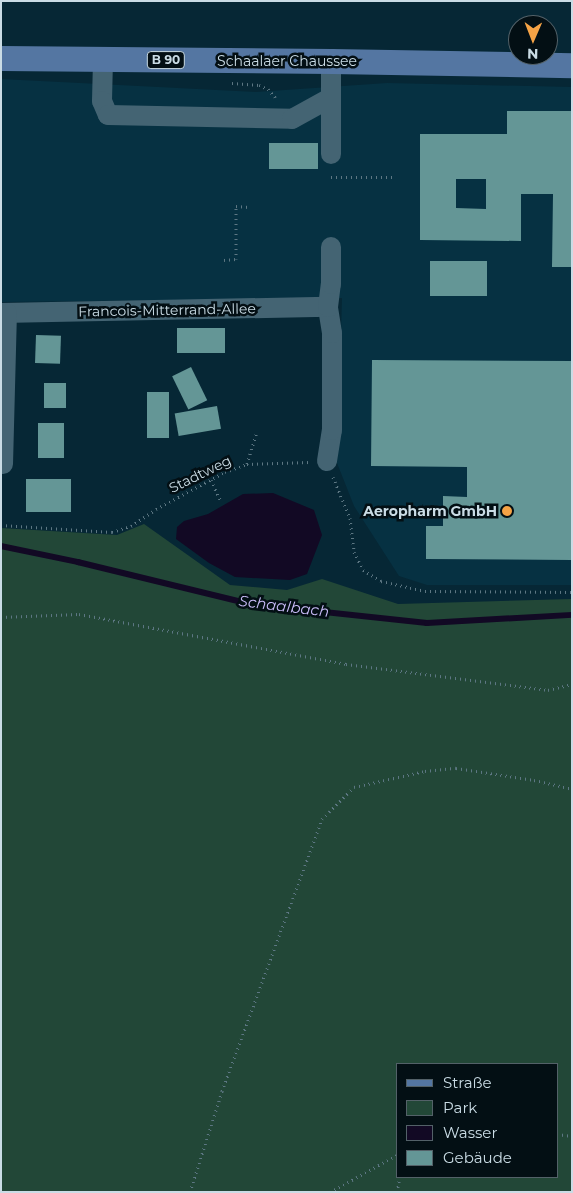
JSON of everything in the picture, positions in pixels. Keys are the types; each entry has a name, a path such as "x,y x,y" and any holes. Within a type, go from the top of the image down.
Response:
{"main road":[{"name":"Schaalaer Chaussee","path":"1,58 331,60 572,65"}],"street":[{"path":"102,60 102,101 108,115 292,119 330,98"},
{"path":"331,60 331,154"},
{"path":"327,461 332,420 332,333 328,307 331,284 331,247"},
{"name":"Francois-Mitterrand-Allee","path":"3,464 4,313 328,307"}],"path":[{"path":"331,176 393,177"},
{"path":"224,260 236,259 236,206 249,207"},
{"path":"247,464 257,432"},
{"path":"327,461 350,518 354,552 363,570 381,581 425,591 572,592"},
{"name":"Stadtweg","path":"1,526 112,532 131,526 156,509 211,480 247,464 327,461"},
{"path":"211,480 221,501"},
{"path":"1,617 79,614 346,664 548,690 572,684"},
{"path":"190,1192 222,1091 322,819 354,787 432,770 456,768 572,788"},
{"path":"558,1134 572,1136"},
{"path":"330,1192 396,1156"},
{"path":"397,1192 400,1178"}],"shaded area":[{"path":"1,79 256,92 387,83 572,87 572,585 427,585 399,576 354,506 337,463 342,298 1,302"}],"green space":[{"path":"144,524 230,585 287,590 322,579 398,604 572,599 572,1192 1,1192 1,528 117,535"}],"water":[{"path":"273,493 314,510 322,535 307,574 290,580 235,577 209,563 176,539 177,527 184,521 208,514 243,494"}],"building":[{"path":"507,111 572,111 572,267 552,267 553,194 521,194 521,241 420,240 420,134 507,134","holes":["456,179 486,179 486,209 456,208"]},
{"path":"269,143 318,143 318,169 269,169"},
{"path":"430,261 487,261 487,296 430,296"},
{"path":"177,328 225,328 225,353 177,353"},
{"path":"36,335 61,336 60,364 35,363"},
{"path":"372,360 572,361 572,560 426,559 426,526 443,526 443,496 467,497 467,467 371,466"},
{"path":"191,367 207,400 188,409 172,376"},
{"path":"44,383 66,383 66,408 44,408"},
{"path":"147,392 169,392 169,438 147,438"},
{"path":"217,406 221,429 179,436 175,413"},
{"path":"38,423 64,423 64,458 38,458"},
{"path":"26,479 71,479 71,512 26,512"}],"waterway":[{"name":"Schaalbach","path":"1,546 78,562 250,604 427,623 572,615"}],"place":[{"name":"Aeropharm GmbH","path":"507,511"}]}
